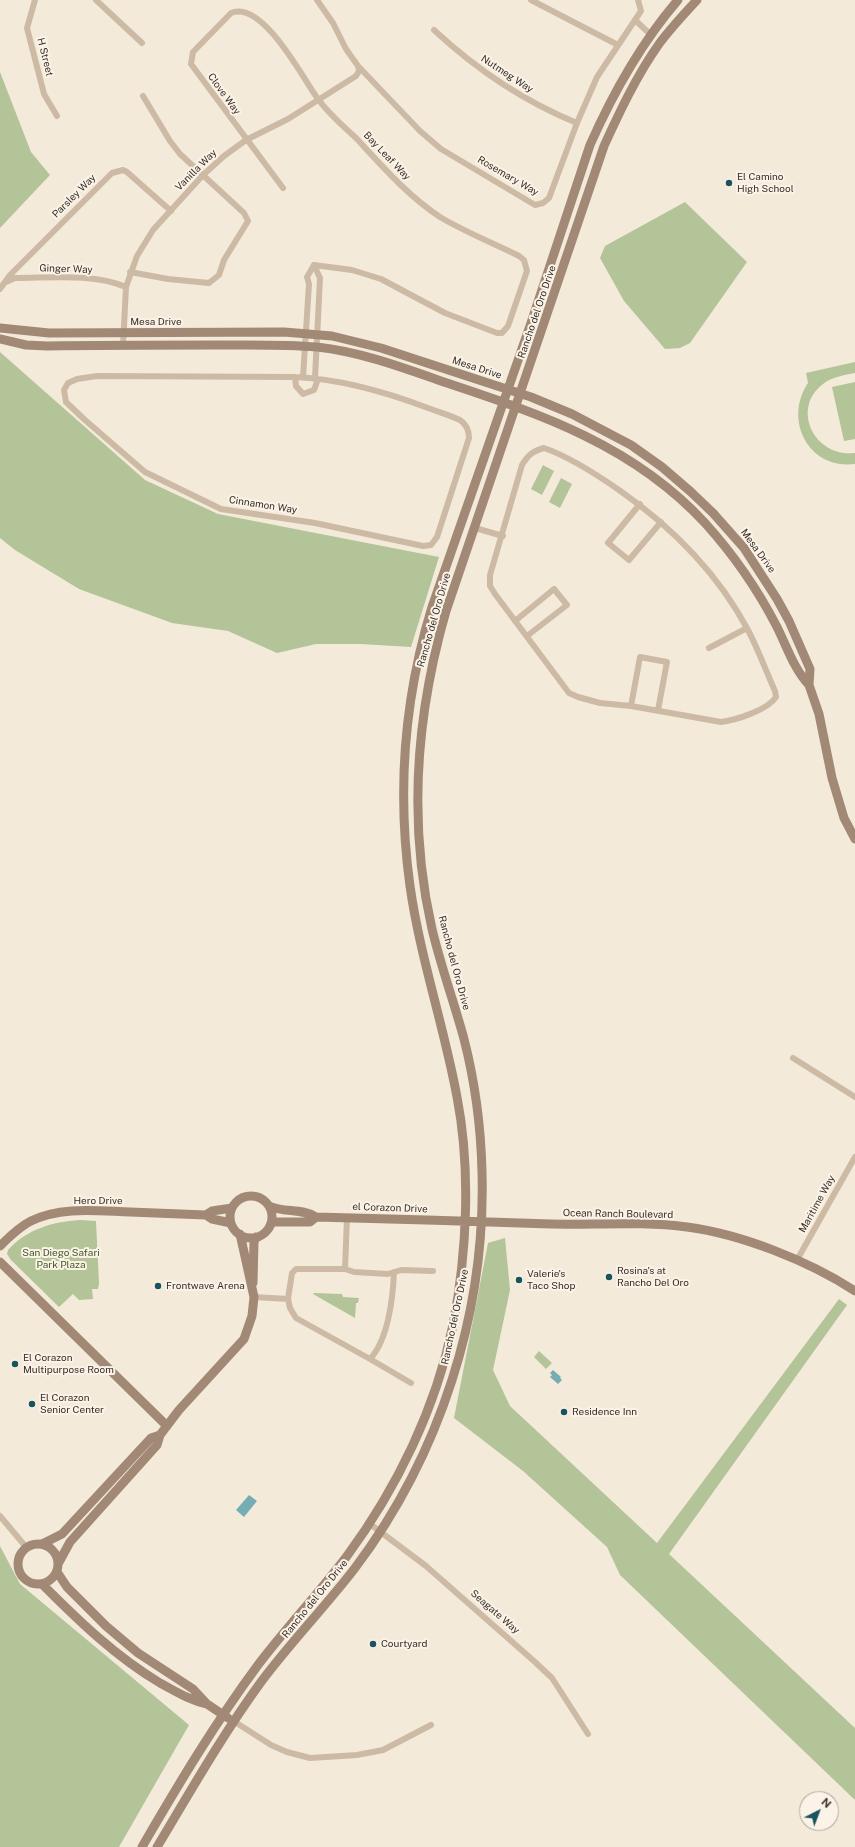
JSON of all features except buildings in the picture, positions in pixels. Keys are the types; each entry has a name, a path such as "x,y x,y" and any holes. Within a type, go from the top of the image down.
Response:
{"main road":[{"name":"Rancho del Oro Drive","path":"142,1847 224,1715 260,1662 345,1558 370,1524 384,1501 413,1444 446,1355 458,1292 464,1221 464,1177 459,1111 411,891 406,855 403,799 405,749 412,685 425,632 590,145 629,68 651,35 678,0"},
{"name":"Rancho del Oro Drive","path":"157,1847 264,1678 355,1567 380,1531 414,1473 439,1417 451,1382 472,1299 481,1222 482,1170 475,1096 464,1042 432,927 422,863 418,819 420,746 429,680 434,652 458,578 604,146 616,119 641,72 660,44 697,0"},
{"name":"Mesa Drive","path":"0,328 49,332 305,333 358,341 521,394 572,414 631,446 662,467 714,513 734,536 762,574 790,621 810,669 809,685 819,714 832,778 842,811 855,839"},
{"name":"Mesa Drive","path":"0,339 33,345 316,347 347,352 382,361 503,401 563,424 626,458 673,493 704,522 743,571 761,598 777,627 799,674 809,685"},
{"path":"472,494 470,518 475,528"},
{"path":"458,578 466,537 465,528 461,526"},
{"path":"240,1234 256,1237 266,1232 272,1222 269,1206 260,1198 249,1196 240,1199 232,1208 231,1223 240,1234 253,1292"},
{"name":"el Corazon Drive","path":"269,1206 275,1209 310,1213 316,1217 464,1221"},
{"name":"Hero Drive","path":"206,1215 212,1211 232,1208"},
{"name":"Hero Drive","path":"0,1246 31,1221 49,1214 62,1212 96,1210 206,1215 212,1219 231,1223"},
{"name":"el Corazon Drive","path":"272,1222 310,1222 316,1217"},
{"name":"Ocean Ranch Boulevard","path":"464,1221 645,1224 686,1227 714,1232 797,1260 837,1280 855,1291"},
{"path":"160,1435 151,1438 62,1534 42,1544 26,1547 18,1559 19,1572 28,1583 42,1584 51,1580 70,1542 157,1445 160,1435 179,1410 244,1339 252,1316 254,1242 256,1237"},
{"path":"0,1262 167,1426"},
{"path":"42,1544 52,1549 57,1558 58,1568 67,1587 106,1626 138,1654 194,1689 207,1704 235,1722"},
{"path":"42,1584 83,1625 138,1670 189,1700 207,1704"}],"street":[{"name":"H Street","path":"35,0 27,28 44,94 57,116"},
{"path":"96,0 142,43"},
{"name":"Rosemary Way","path":"317,0 333,23 346,49 358,66 420,131 441,149 535,205 543,203 549,198 577,123 597,77 641,12 639,3"},
{"path":"531,0 618,45"},
{"name":"Bay Leaf Way","path":"231,13 238,10 246,11 264,24 283,44 318,100 412,196 441,217 524,260 527,271 518,301 508,326 502,333 497,333 445,313 381,279 352,270 314,265"},
{"name":"Clove Way","path":"231,13 193,52 190,64 283,188"},
{"path":"635,20 651,35"},
{"name":"Nutmeg Way","path":"434,30 482,72 545,110 577,123"},
{"name":"Vanilla Way","path":"122,345 126,287 130,272 137,256 153,230 203,175 224,156 246,140 288,119 356,76 359,71 358,66"},
{"path":"130,272 168,279 210,283 219,276 224,260 248,220 244,213 180,154 170,142 143,96"},
{"name":"Parsley Way","path":"0,289 10,274 112,173 123,170 127,172 170,212"},
{"path":"304,377 308,284 307,277 314,265"},
{"path":"296,377 296,386 303,394 314,390 317,378 316,334 320,278 314,265"},
{"name":"Ginger Way","path":"5,283 15,278 86,278 117,283 126,287"},
{"name":"Cinnamon Way","path":"97,376 296,377 317,378 346,383 407,400 461,421 469,430 469,438 437,537 431,545 423,546 315,523 221,509 145,472 66,402 64,390 68,383 77,379 97,376"},
{"path":"544,448 554,452 601,477 640,504 684,542 713,577 747,628 775,691 776,697 772,703 730,721 721,722 658,710 600,703 578,697 570,693 490,586 490,575 503,536 522,465 527,456 539,449 544,448"},
{"path":"640,504 608,543 630,560 661,522"},
{"path":"475,528 503,536"},
{"path":"515,621 554,590 567,605 527,636"},
{"path":"709,648 747,628"},
{"path":"631,706 640,657 666,662 658,710"},
{"path":"793,1058 855,1097"},
{"name":"Maritime Way","path":"797,1260 855,1157"},
{"path":"345,1268 348,1218"},
{"path":"411,1383 296,1318 290,1308 288,1299 292,1273 296,1269 345,1268 354,1272 388,1274 401,1270 433,1271"},
{"path":"370,1360 380,1345 393,1294 394,1272"},
{"path":"253,1292 288,1299"},
{"path":"0,1516 26,1547"},
{"name":"Seagate Way","path":"370,1524 426,1566 552,1678 588,1734"},
{"path":"235,1722 271,1745 286,1752 310,1758 357,1755 383,1750 431,1725"}],"green space":[{"path":"0,72 31,152 50,175 0,228"},
{"path":"685,202 747,262 690,343 680,348 665,349 624,301 600,258 605,246"},
{"path":"0,352 145,480 218,514 439,557 411,647 361,644 316,644 277,653 228,631 172,623 79,589 15,550 0,538"},
{"path":"855,362 855,373 834,378 823,384 813,394 808,406 808,418 812,430 819,440 828,448 841,452 855,453 855,464 839,464 825,459 813,451 805,440 800,426 798,412 801,397 808,383 806,373"},
{"path":"855,382 855,439 844,441 832,387"},
{"path":"543,465 554,471 542,495 531,489"},
{"path":"561,478 572,484 560,508 549,502"},
{"name":"San Diego Safari Park Plaza","path":"80,1220 96,1221 98,1289 92,1289 93,1299 79,1300 73,1294 59,1307 11,1260 7,1254 8,1250 15,1243 32,1232 50,1225"},
{"path":"505,1238 510,1290 493,1370 510,1406 657,1543 839,1299 847,1305 669,1554 855,1728 855,1800 620,1575 607,1547 523,1471 454,1418 488,1243"},
{"path":"313,1294 342,1294 343,1297 359,1298 358,1303 356,1303 355,1318"},
{"path":"539,1351 552,1363 546,1369 534,1357"},
{"path":"0,1546 20,1584 189,1725 119,1847 0,1847"}],"water":[{"path":"553,1370 561,1377 560,1378 562,1380 558,1384 550,1377 552,1375 550,1373"},
{"path":"249,1495 257,1501 244,1517 236,1510"}],"place":[{"name":"El Camino High School","path":"729,183"},
{"name":"Rosina's at Rancho Del Oro","path":"609,1277"},
{"name":"Valerie's Taco Shop","path":"519,1280"},
{"name":"Frontwave Arena","path":"158,1286"},
{"name":"El Corazon Multipurpose Room","path":"15,1364"},
{"name":"El Corazon Senior Center","path":"32,1404"},
{"name":"Residence Inn","path":"564,1412"},
{"name":"Courtyard","path":"373,1644"}]}
